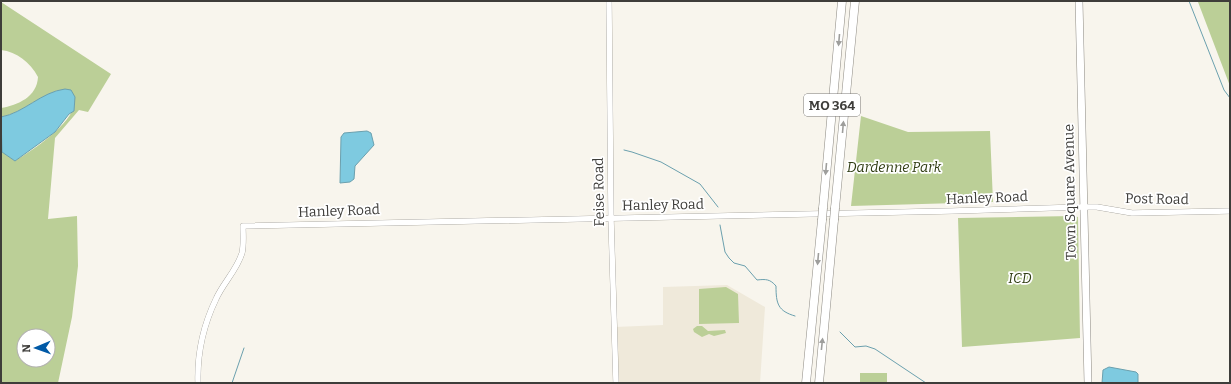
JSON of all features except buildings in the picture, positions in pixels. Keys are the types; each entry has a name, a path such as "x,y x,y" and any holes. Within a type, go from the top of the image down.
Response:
{"highway":[{"name":"MO 364","path":"806,383 842,1"},
{"name":"MO 364","path":"819,383 855,1"}],"main road":[{"name":"Town Square Avenue","path":"1079,1 1088,383"}],"street":[{"name":"Feise Road","path":"609,1 611,218 616,383"},
{"name":"Hanley Road","path":"198,383 199,353 206,323 216,298 239,261 242,252 243,226 1083,207"},
{"name":"Post Road","path":"1083,207 1097,207 1132,213 1230,211"}],"shaded area":[{"path":"727,285 765,307 760,383 617,383 615,327 663,325 663,287"}],"green space":[{"path":"1197,1 1230,1 1230,86 1198,2"},
{"path":"1,2 111,74 88,112 79,110 55,138 48,219 77,216 78,266 72,317 58,383 1,383 1,151 15,161 23,156 51,136 67,120 75,103 60,90 52,92 17,112 1,117 1,108 14,105 26,99 30,95 37,84 38,77 27,62 18,55 1,50"},
{"name":"Dardenne Park","path":"861,116 908,132 990,131 993,202 851,206"},
{"name":"ICD","path":"1078,217 1080,338 962,347 958,218"},
{"path":"726,287 738,294 739,323 699,324 699,289"},
{"path":"697,326 702,326 708,331 725,330 726,333 714,336 709,334 702,337 694,332 693,329"},
{"path":"860,373 887,373 887,383 860,383"}],"water":[{"path":"65,89 71,90 75,97 74,111 69,114 55,132 15,161 2,152 1,117 9,115 48,94"},
{"path":"367,131 371,133 374,145 355,166 354,179 350,182 340,183 341,137 344,133"},
{"path":"1109,367 1136,372 1138,374 1138,383 1102,383 1103,370"}],"waterway":[{"path":"1189,1 1224,90 1230,98"},
{"path":"624,150 661,162 700,184 718,207"},
{"path":"720,225 725,252 729,258 734,263 745,266 757,280 768,280 772,282 776,286 779,306 785,312 795,316"},
{"path":"840,332 855,347 866,346 875,349 926,383"},
{"path":"232,383 244,348"}]}
